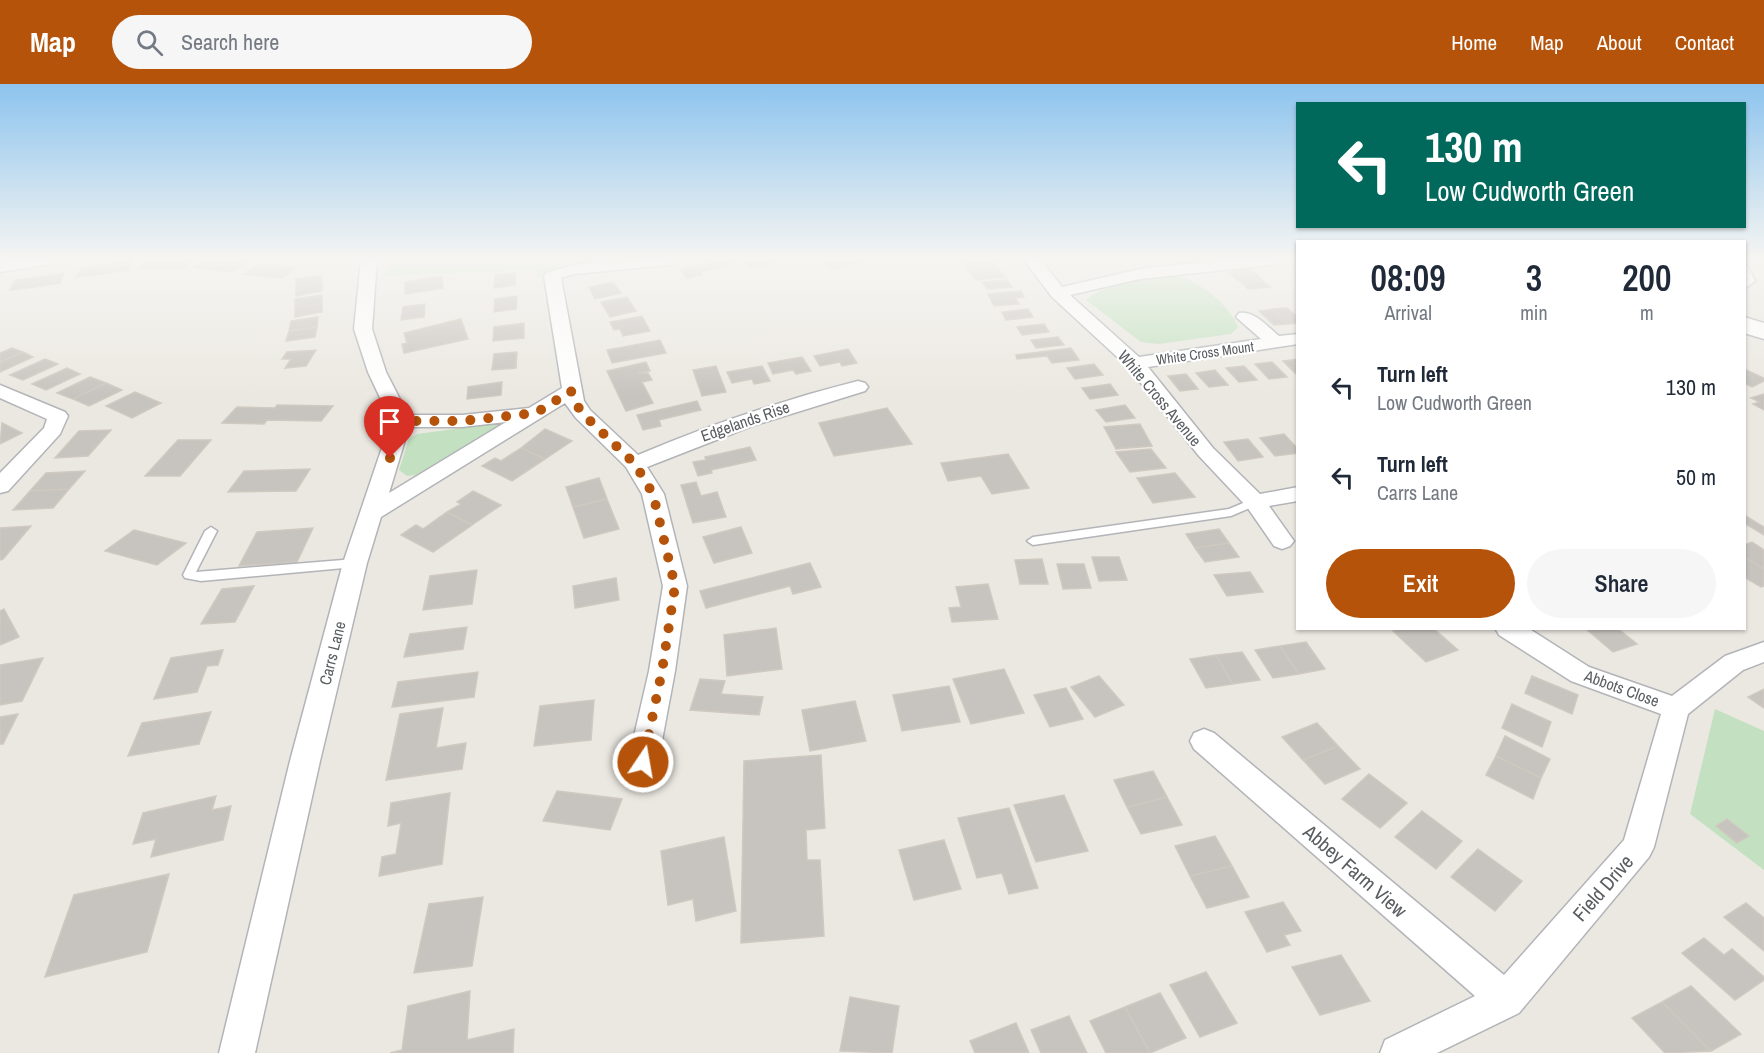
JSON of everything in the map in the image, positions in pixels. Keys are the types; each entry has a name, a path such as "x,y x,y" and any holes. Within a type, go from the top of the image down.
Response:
{"street":[{"path":"365,305 363,329 377,372 401,421 462,421 536,413"},
{"path":"557,305 574,401 583,414 635,464 653,494 675,586 662,671 643,762"},
{"name":"White Cross Avenue","path":"1071,305 1135,363 1206,452 1255,502 1282,541"},
{"name":"White Cross Mount","path":"1245,317 1275,342"},
{"path":"1746,325 1764,332"},
{"name":"White Cross Mount","path":"1135,363 1296,339"},
{"name":"Edgelands Rise","path":"635,464 681,443 772,411 858,387"},
{"path":"0,391 58,416 53,430 0,486"},
{"path":"372,513 571,391"},
{"name":"Carrs Lane","path":"237,1053 302,772 355,563 401,421"},
{"path":"1255,502 1296,494"},
{"name":"Abbots Close","path":"1511,630 1580,674 1676,708"},
{"path":"1676,708 1734,663 1764,652"},
{"name":"Field Drive","path":"1398,1053 1506,1000 1638,847 1676,708"},
{"name":"Abbey Farm View","path":"1204,741 1506,1000"}],"lane":[{"path":"1033,541 1231,512 1255,502"},
{"path":"211,531 189,575 201,577 355,563"}],"green space":[{"path":"1093,305 1224,305 1238,327 1231,334 1158,344 1141,342"},
{"path":"506,422 416,475 407,476 399,470 409,439 417,434"},
{"path":"1715,709 1764,731 1764,870 1690,814"}],"building":[{"path":"322,305 322,312 295,317 295,308"},
{"path":"425,305 424,317 401,320 403,307"},
{"path":"495,305 516,305 516,309 494,312"},
{"path":"603,305 632,305 636,311 610,317"},
{"path":"1287,308 1296,315 1296,323 1288,324 1273,309"},
{"path":"1028,309 1033,317 1006,320 1002,312"},
{"path":"1273,309 1288,324 1274,325 1259,311"},
{"path":"642,316 650,331 623,336 620,329 614,330 610,322"},
{"path":"318,317 317,327 289,331 291,321"},
{"path":"461,319 468,339 404,353 402,344 407,343 404,333"},
{"path":"524,323 524,338 493,341 494,327"},
{"path":"1044,324 1049,332 1022,335 1017,327"},
{"path":"317,327 315,337 286,341 289,331"},
{"path":"1058,337 1064,345 1036,348 1031,340"},
{"path":"660,340 666,353 612,363 607,350"},
{"path":"12,348 23,352 0,362 0,353"},
{"path":"1071,348 1079,360 1052,363 1047,356 1017,359 1016,355"},
{"path":"848,349 857,363 842,366 840,362 820,366 814,356"},
{"path":"316,350 306,366 285,368 291,359 282,359 287,352"},
{"path":"23,352 33,357 0,372 0,362"},
{"path":"517,352 516,368 492,370 494,354"},
{"path":"802,357 811,371 796,374 793,370 773,374 768,363"},
{"path":"45,359 58,364 23,380 10,375"},
{"path":"1296,359 1296,374 1283,361"},
{"path":"646,362 650,371 638,373 648,373 652,380 642,382 653,403 626,411 607,371"},
{"path":"1272,362 1287,377 1269,379 1255,364"},
{"path":"1094,364 1103,375 1075,379 1067,368"},
{"path":"716,366 726,392 702,396 693,370"},
{"path":"762,366 770,381 754,384 752,379 732,383 727,372"},
{"path":"1244,366 1257,380 1239,382 1226,368"},
{"path":"67,368 80,374 46,390 32,384"},
{"path":"1215,370 1228,385 1209,387 1196,373"},
{"path":"1746,370 1764,378 1764,381 1752,387 1746,384"},
{"path":"1186,374 1198,389 1180,391 1168,376"},
{"path":"90,377 106,383 73,399 57,393"},
{"path":"502,382 501,395 467,399 468,387"},
{"path":"106,383 122,390 89,406 73,399"},
{"path":"1110,384 1118,395 1090,399 1082,388"},
{"path":"135,392 161,403 132,418 106,406"},
{"path":"1764,394 1764,410 1753,404 1760,402 1751,398"},
{"path":"697,401 701,410 659,420 661,426 643,430 637,415"},
{"path":"277,405 333,406 321,421 267,420 264,424 222,423 237,407 275,408"},
{"path":"1125,405 1135,418 1106,422 1096,410"},
{"path":"887,408 912,444 834,456 819,423"},
{"path":"2,423 22,433 0,444"},
{"path":"1140,424 1152,446 1116,449 1104,427"},
{"path":"545,429 572,441 545,459 521,448"},
{"path":"111,430 88,456 55,458 79,431"},
{"path":"1284,434 1296,447 1296,453 1275,456 1260,438"},
{"path":"1248,439 1263,457 1238,461 1224,442"},
{"path":"178,440 211,440 180,476 145,476"},
{"path":"750,447 756,460 711,470 712,473 698,476 693,462"},
{"path":"521,448 545,459 512,481 482,466 495,458 501,461"},
{"path":"1151,449 1166,468 1130,472 1116,452"},
{"path":"1008,454 1029,488 992,494 981,476 948,481 941,463"},
{"path":"310,469 296,491 228,492 244,471"},
{"path":"85,471 69,489 30,491 46,473"},
{"path":"1175,473 1195,497 1153,503 1137,478"},
{"path":"599,478 607,499 573,507 566,487"},
{"path":"696,482 701,496 717,492 726,517 693,523 681,485"},
{"path":"69,489 53,508 13,510 30,491"},
{"path":"473,491 501,505 472,525 447,512 461,504 457,502"},
{"path":"607,499 619,529 584,538 573,507"},
{"path":"447,512 472,525 433,552 401,535 416,525 423,529"},
{"path":"1746,516 1764,527 1764,535 1746,524"},
{"path":"31,526 3,559 0,560 0,528"},
{"path":"741,527 752,553 714,563 703,537"},
{"path":"313,528 297,562 239,566 257,532"},
{"path":"1219,529 1229,543 1195,548 1186,534"},
{"path":"134,530 186,543 157,565 105,551"},
{"path":"1752,542 1764,550 1764,569 1746,558 1746,544"},
{"path":"1229,543 1239,557 1205,562 1195,548"},
{"path":"1092,557 1119,557 1127,580 1099,581"},
{"path":"1746,558 1764,569 1764,586 1761,587 1746,578"},
{"path":"1042,559 1048,584 1020,584 1015,560"},
{"path":"810,563 821,587 793,594 790,586 706,608 700,591"},
{"path":"1057,564 1084,564 1091,588 1063,589"},
{"path":"477,570 472,604 423,610 430,576"},
{"path":"1250,572 1263,592 1227,596 1214,575"},
{"path":"616,578 619,600 575,608 573,586"},
{"path":"988,584 998,619 952,622 949,608 961,607 956,587"},
{"path":"254,586 235,622 201,624 222,589"},
{"path":"4,609 19,637 0,645 0,611"},
{"path":"467,627 463,649 404,657 410,634"},
{"path":"776,628 782,669 727,676 724,635"},
{"path":"1435,630 1458,650 1426,662 1393,631"},
{"path":"1587,630 1620,630 1637,644 1613,652"},
{"path":"1306,642 1325,669 1299,674 1280,646"},
{"path":"1280,646 1299,674 1273,678 1255,650"},
{"path":"223,650 218,665 207,666 197,692 154,699 171,658"},
{"path":"1242,652 1260,680 1233,684 1216,655"},
{"path":"1216,655 1233,684 1206,688 1190,659"},
{"path":"43,658 22,701 0,705 0,665"},
{"path":"1004,669 1024,713 971,724 953,679"},
{"path":"478,672 474,697 392,707 398,682"},
{"path":"1099,676 1124,705 1095,717 1071,687"},
{"path":"1532,676 1578,695 1572,714 1525,693"},
{"path":"700,679 725,681 721,694 763,697 759,715 690,710"},
{"path":"949,686 960,722 902,731 893,695"},
{"path":"1066,688 1083,719 1050,727 1034,695"},
{"path":"1764,689 1764,708 1748,697"},
{"path":"594,700 591,740 534,746 540,706"},
{"path":"855,701 866,741 810,751 802,710"},
{"path":"1512,704 1551,722 1542,747 1502,728"},
{"path":"443,708 436,748 466,743 462,769 386,780 400,714"},
{"path":"211,712 199,744 128,756 142,723"},
{"path":"18,714 3,744 0,744 0,717"},
{"path":"1317,723 1338,746 1303,760 1282,737"},
{"path":"1505,736 1550,759 1541,778 1496,756"},
{"path":"1338,746 1360,769 1325,784 1303,760"},
{"path":"821,755 825,828 806,830 807,860 820,860 824,936 741,943 744,761"},
{"path":"1496,756 1541,778 1533,799 1486,775"},
{"path":"1153,771 1167,797 1127,807 1114,780"},
{"path":"1369,774 1407,803 1380,828 1342,799"},
{"path":"557,791 622,799 610,830 543,821"},
{"path":"450,793 442,864 379,876 382,857 396,854 401,823 388,826 391,803"},
{"path":"1064,795 1088,851 1036,862 1014,805"},
{"path":"216,796 212,810 231,806 223,840 151,857 156,839 133,844 143,813"},
{"path":"1167,797 1182,825 1141,834 1127,807"},
{"path":"1009,808 1038,888 1009,894 1002,873 977,878 958,818"},
{"path":"1422,811 1462,841 1436,869 1395,837"},
{"path":"1727,819 1749,836 1737,843 1716,826"},
{"path":"1215,836 1232,866 1190,876 1175,846"},
{"path":"724,837 736,911 696,921 693,899 668,905 661,851"},
{"path":"944,840 961,889 914,900 899,850"},
{"path":"1478,849 1522,881 1495,911 1451,877"},
{"path":"1232,866 1249,897 1207,908 1190,876"},
{"path":"169,874 147,952 45,977 74,895"},
{"path":"483,897 472,966 414,973 429,904"},
{"path":"1283,902 1301,931 1284,935 1290,945 1267,952 1245,912"},
{"path":"1746,903 1764,918 1764,951 1724,917"},
{"path":"1704,938 1724,955 1732,949 1764,977 1764,980 1735,1000 1682,953"},
{"path":"1341,955 1370,1001 1320,1015 1292,967"},
{"path":"1206,972 1237,1023 1200,1037 1170,985"},
{"path":"1691,986 1741,1034 1711,1051 1662,1002"},
{"path":"470,991 467,1040 514,1029 513,1053 390,1053 402,1050 408,1006"},
{"path":"1160,993 1186,1038 1150,1053 1125,1007"},
{"path":"850,997 899,1006 892,1053 840,1051"},
{"path":"1662,1002 1711,1051 1665,1053 1632,1018"},
{"path":"1125,1007 1150,1053 1106,1053 1090,1021"},
{"path":"1069,1016 1087,1053 1041,1053 1031,1030"},
{"path":"1016,1023 1029,1053 975,1053 970,1041"}],"route":[{"path":"390,458 401,421 429,423 536,413 571,391 574,401 583,414 635,464 653,494 675,586 662,671 643,762"}]}
